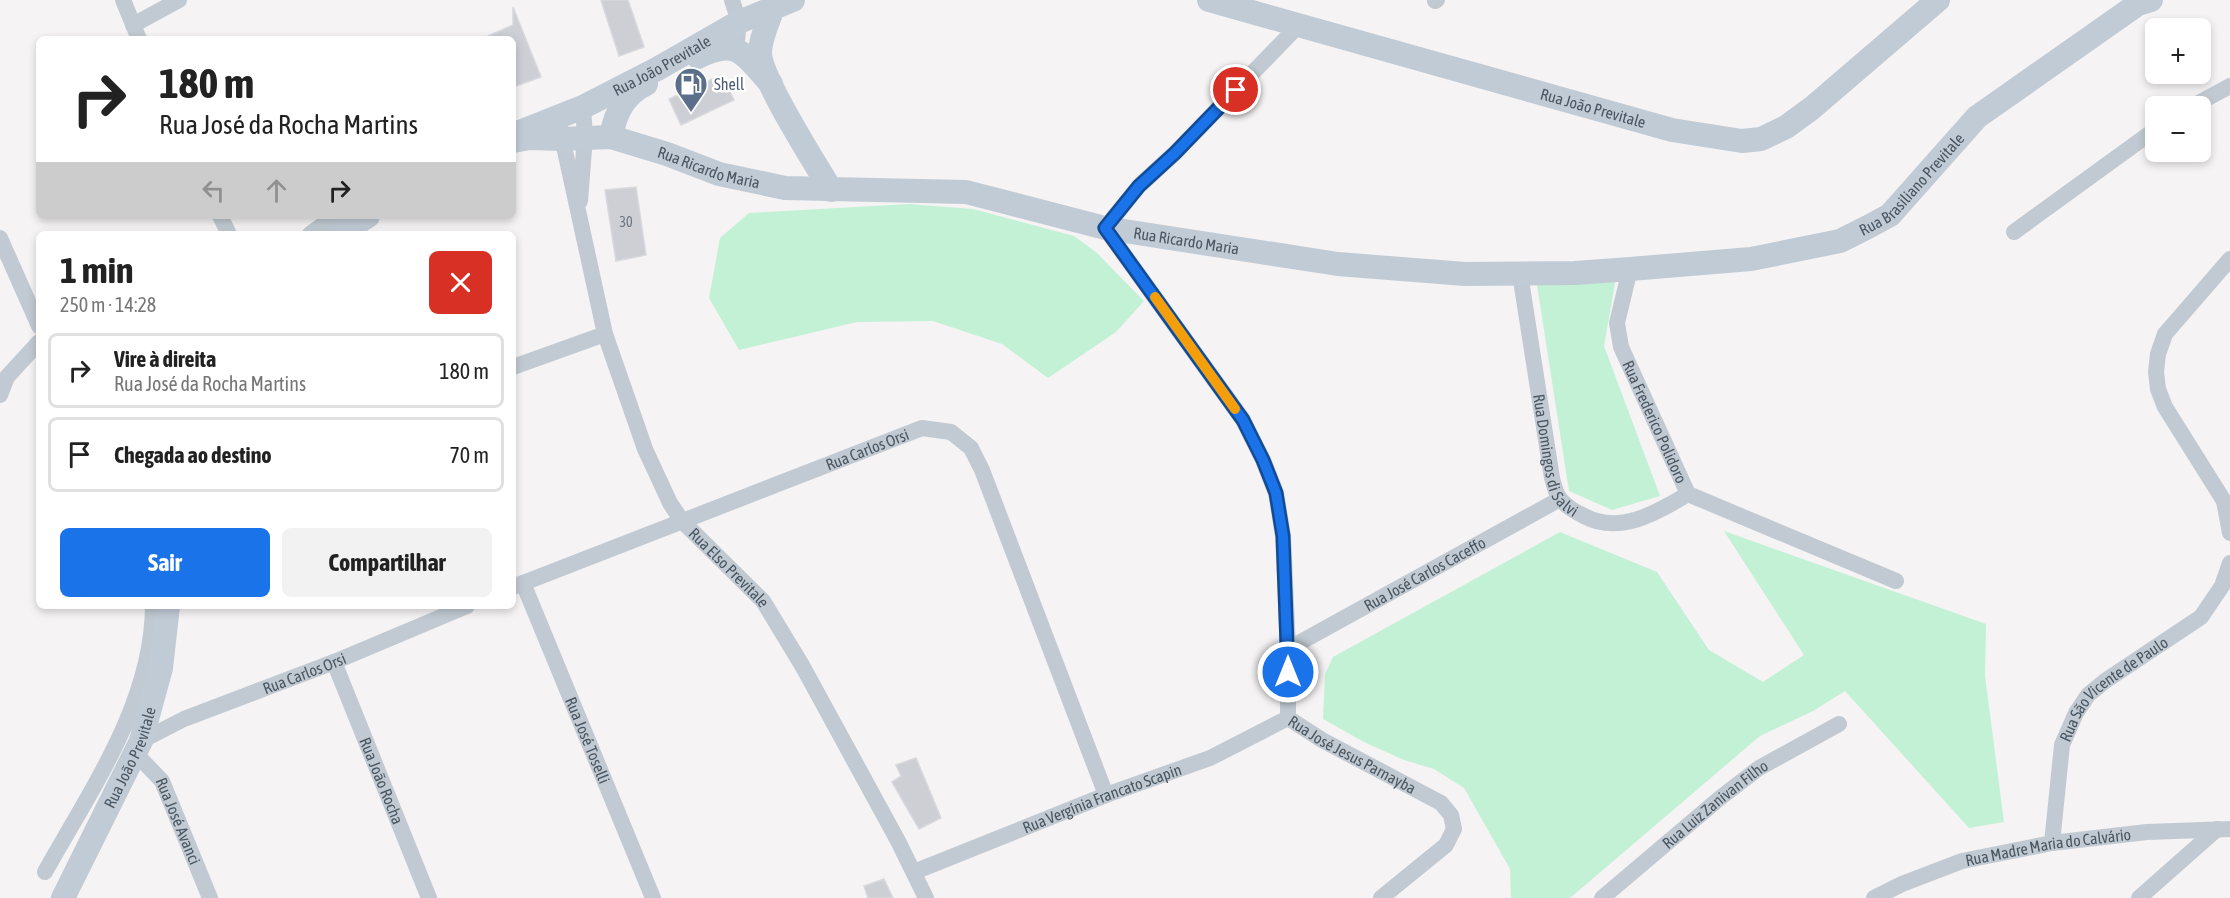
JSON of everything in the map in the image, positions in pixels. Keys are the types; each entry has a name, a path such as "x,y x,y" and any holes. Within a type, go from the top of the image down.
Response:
{"main road":[{"name":"Rua João Previtale","path":"1209,0 1672,130 1742,141 1761,139 1786,127 1812,108 1938,0"},
{"name":"Rua Brasiliano Previtale","path":"1630,269 1751,259 1840,241 1868,227 1890,215 1977,117 2138,4 2151,0"},
{"name":"Rua João Previtale","path":"516,140 568,131 583,107 657,69 736,11 783,4"},
{"path":"783,4 762,39 760,54 771,84 831,190"},
{"name":"Rua João Previtale","path":"516,136 568,131 611,137 613,123 626,98 639,88 714,49 723,47 736,50 746,57 771,84"},
{"name":"Rua Ricardo Maria","path":"611,137 667,154 719,174 784,188 966,192 1105,228 1338,264 1465,274 1630,269"},
{"path":"336,226 358,219"},
{"name":"Rua João Previtale","path":"63,898 138,747 161,668 168,609"}],"street":[{"path":"123,0 136,32 179,0"},
{"path":"736,11 736,50"},
{"path":"1105,228 1139,186 1175,153 1298,26"},
{"path":"2211,96 2230,86"},
{"name":"Rua Elso Previtale","path":"568,131 578,220 605,334 645,448 670,503 682,521 763,601 803,667 926,898"},
{"name":"Rua Elso Previtale","path":"568,131 578,220"},
{"path":"2014,232 2145,137"},
{"path":"320,231 336,226"},
{"name":"Rua José Jesus Parnayba","path":"1105,228 1243,420 1276,493 1283,536 1288,649 1288,718 1322,740 1441,803 1451,815 1454,829 1446,845 1381,898"},
{"path":"0,238 36,319"},
{"path":"2230,259 2165,334 2158,354 2156,372 2158,389 2165,407 2224,501 2230,533"},
{"name":"Rua Frederico Polidoro","path":"1630,269 1617,323 1621,347 1688,494 1896,581"},
{"name":"Rua Domingos di Salvi","path":"1520,274 1552,478 1560,499 1576,512 1611,525 1636,520 1688,494"},
{"path":"516,366 605,334"},
{"path":"0,395 7,377 36,345"},
{"name":"Rua Carlos Orsi","path":"518,585 922,428 951,432 971,448 982,470 1106,795"},
{"name":"Rua José Carlos Caceffo","path":"1288,649 1560,499"},
{"name":"Rua São Vicente de Paulo","path":"2052,843 2062,745 2076,713 2088,695 2105,681 2201,617 2223,586 2230,563"},
{"name":"Rua José Toselli","path":"518,585 653,898"},
{"name":"Rua João Previtale","path":"45,872 122,734 145,666 153,609"},
{"name":"Rua Carlos Orsi","path":"138,747 184,719 334,662 460,609"},
{"name":"Rua João Rocha","path":"334,662 429,898"},
{"name":"Rua Vergínia Francato Scapin","path":"914,872 1106,795 1210,758 1288,718"},
{"name":"Rua Luiz Zanivan Filho","path":"1602,898 1759,768 1839,724"},
{"name":"Rua José Avanci","path":"138,747 162,781 210,898"},
{"path":"2139,898 2223,829"},
{"name":"Rua Madre Maria do Calvário","path":"1874,898 1902,884 1962,861 2052,843 2146,832 2223,829"}],"green space":[{"path":"909,204 973,209 1074,236 1097,253 1144,301 1116,332 1048,378 1002,344 933,321 857,322 739,350 709,298 720,238 749,213"},
{"path":"1617,272 1604,346 1660,496 1612,510 1569,491 1537,285"},
{"path":"1724,531 1986,624 1985,676 2004,822 1969,828 1845,691 1813,711 1760,736 1570,898 1511,898 1510,869 1464,788 1434,769 1404,760 1364,742 1323,719 1325,674 1333,657 1560,532 1657,572 1709,650 1763,682 1804,655"}],"building":[{"path":"601,0 628,0 644,47 619,56"},
{"path":"513,7 541,77 516,86 516,36 488,36 513,25"},
{"name":"Shell","path":"721,75 734,100 681,125 669,99"},
{"path":"636,187 646,255 616,261 605,190"},
{"path":"916,758 941,818 919,829 892,782 901,776 896,765"},
{"path":"884,879 893,898 868,898 864,886"}],"slow traffic":[{"path":"1155,297 1235,409"}],"place":[{"name":"Shell","path":"691,113"}],"route":[{"path":"1236,90 1175,153 1139,186 1105,228 1243,420 1263,460 1276,493 1283,536 1288,672"}]}
